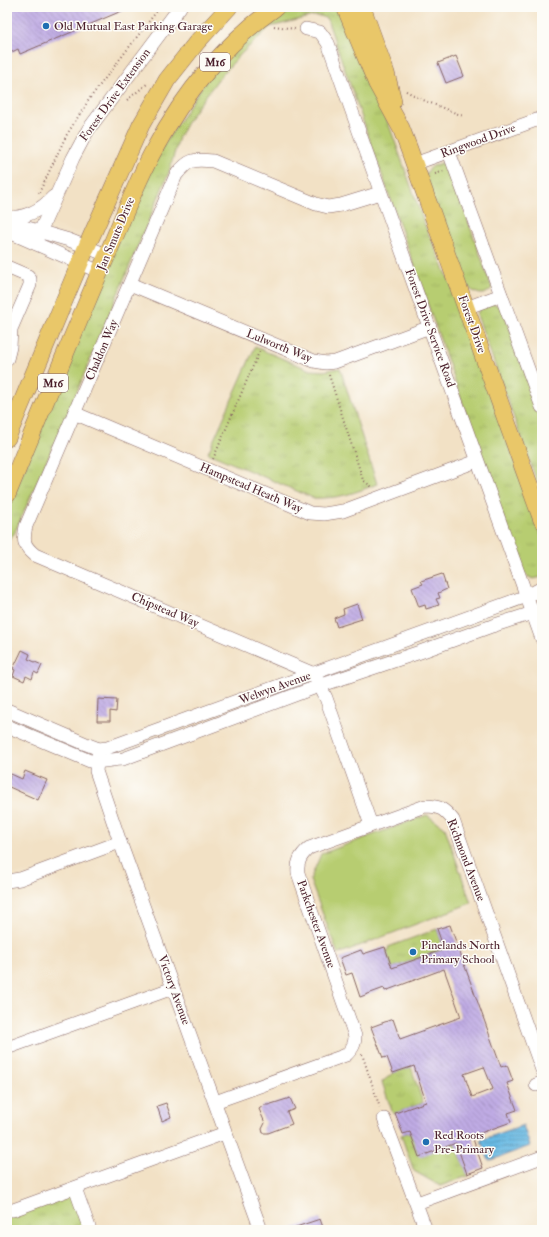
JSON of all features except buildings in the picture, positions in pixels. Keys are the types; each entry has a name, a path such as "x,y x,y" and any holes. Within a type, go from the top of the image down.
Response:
{"main road":[{"name":"Jan Smuts Drive","path":"7,438 87,246 141,125 167,80 197,42 230,7"},
{"name":"Jan Smuts Drive","path":"7,495 107,255 154,148 180,106 217,60 254,24 276,7"},
{"name":"Forest Drive","path":"345,7 377,84 401,128"},
{"name":"Forest Drive","path":"362,7 386,73 401,128 542,520"}],"street":[{"name":"Forest Drive Extension","path":"38,237 73,158 88,130 180,7"},
{"name":"Forest Drive Service Road","path":"306,29 320,32 328,43 380,193 430,327 477,461 527,596 537,611 542,639"},
{"name":"Ringwood Drive","path":"414,164 542,118"},
{"path":"450,152 542,407"},
{"name":"Chaldon Way","path":"23,539 26,526 176,175 185,163 199,159 213,161 316,204 328,207 341,205 380,193"},
{"path":"7,218 26,215 38,210 57,194"},
{"path":"7,222 38,237 80,263 100,272"},
{"path":"7,231 87,246 107,255"},
{"path":"7,267 28,276 30,279 30,285 11,329 10,347 7,359"},
{"name":"Lulworth Way","path":"130,284 314,361 326,363 335,362 430,327"},
{"path":"466,308 501,295"},
{"name":"Hampstead Heath Way","path":"74,413 310,512 324,514 343,511 477,461"},
{"name":"Chipstead Way","path":"23,539 26,548 35,555 314,674"},
{"name":"Welwyn Avenue","path":"99,749 111,747 314,674 527,596 542,588"},
{"name":"Welwyn Avenue","path":"7,726 75,755 96,762 109,759 123,759 319,686 537,611"},
{"path":"417,636 420,652"},
{"path":"314,674 326,698 371,825"},
{"path":"7,710 99,749"},
{"name":"Victory Avenue","path":"99,749 96,762 96,771 120,842 261,1230"},
{"path":"102,787 108,771 114,764 123,759"},
{"name":"Richmond Avenue","path":"371,825 426,806 436,806 446,811 453,820 518,1019 542,1070"},
{"name":"Parkchester Avenue","path":"355,1044 357,1028 298,874 298,863 301,855 309,848 371,825"},
{"path":"7,881 20,879 120,842"},
{"path":"7,1048 173,988"},
{"path":"215,1102 346,1055 355,1044"},
{"path":"384,1119 426,1230"},
{"path":"7,1210 13,1210 225,1134"},
{"path":"417,1204 542,1157"},
{"path":"74,1188 90,1230"}],"path":[{"path":"272,26 292,29 306,29"},
{"path":"406,91 423,100 463,116"},
{"path":"208,470 260,349 258,338"},
{"path":"326,363 363,480 382,496"},
{"path":"355,1044 362,1053 384,1119"}],"green space":[{"path":"280,7 340,7 363,71 389,125 426,228 455,293 542,538 542,577 533,579 522,571 327,19 321,16 313,16 270,27 241,54 219,78 190,117 179,137 169,172 70,408 14,534 7,541 7,511 108,262 160,151 218,62"},
{"path":"442,163 448,165 492,288 483,294 476,293 467,286 424,178 431,168"},
{"path":"491,303 503,309 542,418 542,496 477,315 479,309"},
{"path":"255,347 310,370 324,371 340,368 377,484 346,495 331,498 313,498 208,453"},
{"path":"427,815 445,828 471,903 338,954 310,880 321,854"},
{"path":"437,929 444,949 392,968 386,951 389,949 388,947"},
{"path":"411,1067 423,1103 393,1114 382,1082 393,1073"},
{"path":"410,1132 453,1135 468,1176 440,1186 414,1171 401,1135"},
{"path":"70,1195 74,1200 85,1230 7,1230 7,1213"}],"water":[{"path":"523,1125 530,1146 489,1161 481,1140"}],"place":[{"name":"Old Mutual East Parking Garage","path":"46,26"},
{"name":"Pinelands North Primary School","path":"413,952"},
{"name":"Red Roots Pre-Primary","path":"426,1142"}]}
